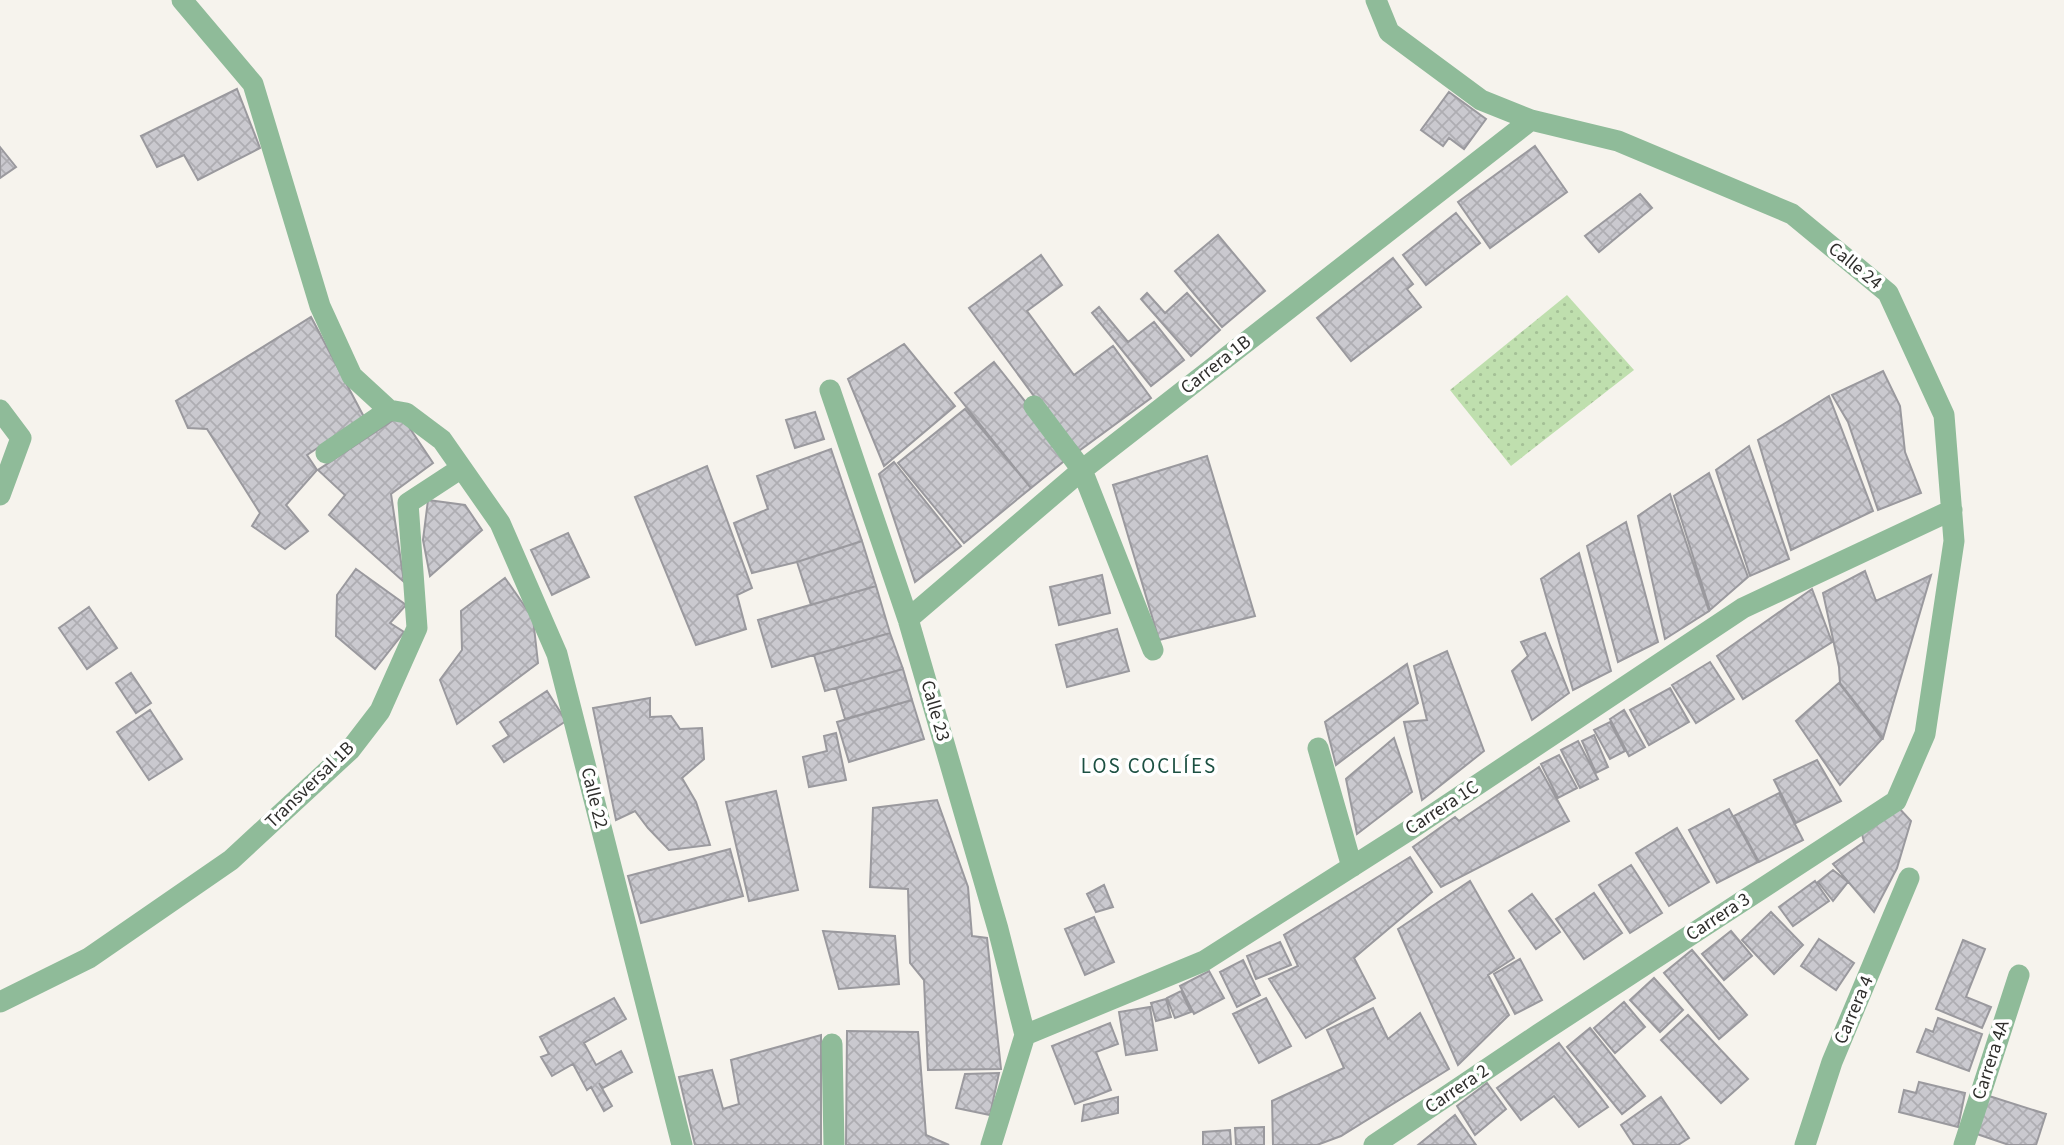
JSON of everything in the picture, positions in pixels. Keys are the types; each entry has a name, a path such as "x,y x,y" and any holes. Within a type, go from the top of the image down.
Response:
{"street":[{"name":"Calle 22","path":"182,0 253,84 320,306 352,376 389,410 406,413 442,440 460,470 500,523 557,654 682,1145"},
{"name":"Calle 24","path":"1376,0 1389,32 1481,100 1531,120 1618,141 1792,215 1888,293 1944,415 1954,541 1925,734 1896,801"},
{"name":"Carrera 1B","path":"908,619 1082,470 1531,120"},
{"name":"Calle 23","path":"830,390 908,619 998,929 1025,1035"},
{"path":"1034,406 1082,470 1153,650"},
{"path":"0,410 22,438 0,495"},
{"path":"327,453 389,410"},
{"name":"Transversal 1B","path":"0,1002 89,958 231,860 350,750 380,711 416,628 408,503 460,470"},
{"name":"Carrera 1C","path":"1025,1035 1204,961 1352,867 1744,608 1952,510"},
{"path":"1318,748 1352,867"},
{"name":"Carrera 3","path":"1539,1034 1896,801"},
{"name":"Carrera 4","path":"1805,1145 1832,1062 1909,878"},
{"name":"Carrera 4A","path":"1964,1145 2019,975"},
{"name":"Carrera 2","path":"1374,1145 1539,1034"},
{"path":"991,1145 1025,1035"},
{"path":"832,1044 834,1145"}],"green space":[{"path":"1567,295 1634,370 1511,466 1450,390"}],"building":[{"path":"237,89 260,148 198,180 184,155 157,167 141,136"},
{"path":"1449,92 1486,119 1464,149 1449,138 1443,146 1421,130"},
{"path":"1535,146 1567,192 1490,248 1458,202"},
{"path":"0,147 16,167 0,178"},
{"path":"1640,194 1652,208 1599,252 1585,236"},
{"path":"1456,213 1480,243 1426,285 1403,255"},
{"path":"1218,235 1265,291 1222,327 1175,271"},
{"path":"1041,255 1062,285 1027,311 1074,375 1113,346 1151,398 1076,453 969,308"},
{"path":"1393,258 1413,284 1407,289 1421,307 1351,361 1317,318"},
{"path":"1147,293 1165,313 1187,293 1220,330 1191,356 1141,299"},
{"path":"1099,307 1128,342 1154,322 1184,360 1151,386 1092,313"},
{"path":"311,317 364,417 307,455 317,470 286,505 308,531 285,549 252,526 260,513 207,429 188,428 176,401"},
{"path":"904,344 955,406 884,466 848,379"},
{"path":"994,362 1069,457 1031,488 955,393"},
{"path":"1883,371 1900,406 1905,452 1921,493 1878,510 1848,422 1832,395"},
{"path":"1829,396 1873,511 1791,550 1758,440"},
{"path":"965,409 1031,488 964,543 898,463"},
{"path":"815,412 824,439 795,448 786,420"},
{"path":"401,415 433,463 391,494 404,582 329,515 345,495 318,470"},
{"path":"1749,446 1789,559 1750,576 1716,470"},
{"path":"831,449 862,541 752,573 734,523 768,509 757,476"},
{"path":"1207,456 1255,616 1159,640 1113,485"},
{"path":"894,462 961,546 915,582 879,474"},
{"path":"707,466 752,588 737,595 746,629 696,645 635,497"},
{"path":"1709,473 1748,577 1710,610 1674,496"},
{"path":"1670,494 1709,611 1665,639 1638,516"},
{"path":"428,500 465,505 482,530 430,576 423,540"},
{"path":"1626,522 1658,642 1618,662 1587,546"},
{"path":"568,533 589,577 552,595 531,550"},
{"path":"862,541 876,586 811,605 797,562"},
{"path":"1579,553 1611,671 1573,690 1541,579"},
{"path":"356,569 406,605 390,623 404,632 375,669 336,636 337,595"},
{"path":"1865,571 1876,601 1931,575 1883,738 1840,683 1823,593"},
{"path":"1102,575 1110,613 1059,625 1050,587"},
{"path":"505,578 533,618 538,663 457,724 440,680 462,650 461,611"},
{"path":"876,586 890,633 772,667 758,620"},
{"path":"1812,589 1832,642 1743,699 1717,656"},
{"path":"89,607 117,648 87,669 59,628"},
{"path":"1117,629 1129,671 1067,687 1056,645"},
{"path":"890,633 903,669 825,691 814,655"},
{"path":"1545,633 1569,693 1532,720 1512,671 1528,656 1521,642"},
{"path":"1447,651 1484,751 1422,800 1404,722 1427,720 1414,666"},
{"path":"1710,662 1734,699 1696,723 1672,685"},
{"path":"1407,664 1418,703 1336,765 1325,722"},
{"path":"903,669 912,700 845,719 836,688"},
{"path":"131,673 151,703 136,713 116,683"},
{"path":"1839,683 1882,739 1840,785 1796,721"},
{"path":"1670,688 1689,722 1649,745 1630,710"},
{"path":"547,691 566,721 504,762 493,746 509,736 500,722"},
{"path":"650,698 650,717 671,716 680,729 702,728 704,759 682,778 696,802 710,845 669,850 635,811 616,820 593,708"},
{"path":"912,700 924,739 849,762 837,722"},
{"path":"150,710 182,759 149,780 117,732"},
{"path":"1624,710 1645,747 1629,756 1610,719"},
{"path":"1610,722 1625,751 1610,759 1594,730"},
{"path":"836,733 846,780 809,787 803,757 827,751 824,736"},
{"path":"1594,735 1608,767 1596,773 1582,741"},
{"path":"1394,738 1412,792 1357,834 1346,779"},
{"path":"1578,741 1598,779 1580,788 1561,750"},
{"path":"1559,755 1577,788 1558,798 1541,764"},
{"path":"1817,760 1841,801 1796,823 1774,780"},
{"path":"1539,767 1569,821 1441,887 1413,847 1455,817 1459,821"},
{"path":"776,791 798,890 749,901 726,802"},
{"path":"1779,793 1803,840 1759,862 1734,816"},
{"path":"937,800 968,887 972,936 987,938 1001,1069 928,1070 924,980 910,963 908,889 870,887 873,808"},
{"path":"1897,806 1911,821 1897,868 1874,912 1833,864 1864,842 1862,834"},
{"path":"1729,809 1758,862 1717,883 1689,830"},
{"path":"1677,828 1709,882 1669,906 1636,853"},
{"path":"730,849 743,896 641,923 628,876"},
{"path":"1410,857 1432,892 1354,958 1375,998 1306,1038 1269,979 1298,966 1284,935"},
{"path":"1631,865 1662,913 1630,933 1599,885"},
{"path":"1833,870 1848,882 1833,901 1818,882"},
{"path":"1470,881 1514,958 1488,975 1509,1015 1458,1065 1398,929"},
{"path":"1815,881 1829,901 1793,926 1779,907"},
{"path":"1104,885 1113,907 1096,912 1087,894"},
{"path":"1594,893 1622,933 1584,959 1556,919"},
{"path":"1532,894 1560,932 1536,949 1509,911"},
{"path":"1771,912 1803,945 1774,974 1742,940"},
{"path":"1094,917 1114,962 1085,975 1065,929"},
{"path":"823,931 895,936 899,984 839,989"},
{"path":"1731,931 1752,956 1724,980 1702,954"},
{"path":"1819,939 1854,963 1836,990 1801,966"},
{"path":"1963,940 1985,949 1966,997 1991,1007 1982,1028 1936,1009"},
{"path":"1280,942 1291,965 1256,979 1247,956"},
{"path":"1692,950 1747,1015 1719,1039 1664,973"},
{"path":"1520,959 1542,1000 1515,1014 1494,974"},
{"path":"1243,960 1260,995 1237,1007 1220,972"},
{"path":"1209,971 1224,998 1194,1014 1180,986"},
{"path":"1654,978 1683,1010 1660,1032 1630,1000"},
{"path":"1181,991 1191,1012 1175,1018 1167,998"},
{"path":"614,998 626,1019 584,1043 596,1065 621,1051 632,1072 603,1088 599,1083 612,1106 604,1111 591,1087 587,1090 573,1064 552,1076 541,1057 549,1054 540,1037"},
{"path":"1266,998 1291,1046 1259,1063 1233,1014"},
{"path":"1166,999 1171,1017 1156,1021 1151,1003"},
{"path":"1624,1002 1645,1027 1615,1053 1594,1028"},
{"path":"1150,1007 1157,1050 1126,1055 1119,1012"},
{"path":"1373,1008 1388,1039 1420,1013 1449,1069 1341,1136 1317,1145 1273,1145 1272,1101 1344,1068 1327,1030"},
{"path":"1688,1015 1748,1079 1721,1103 1661,1040"},
{"path":"1938,1018 1982,1034 1969,1071 1917,1052 1926,1029 1933,1032"},
{"path":"1110,1023 1118,1044 1096,1052 1111,1090 1075,1104 1052,1046"},
{"path":"1590,1028 1645,1096 1622,1114 1567,1047"},
{"path":"847,1031 918,1032 926,1135 949,1145 846,1145"},
{"path":"821,1035 821,1145 695,1145 679,1077 712,1070 723,1109 739,1104 731,1060"},
{"path":"1559,1043 1608,1107 1579,1127 1554,1096 1521,1120 1497,1088"},
{"path":"999,1073 990,1115 956,1108 965,1074"},
{"path":"1919,1082 1965,1093 1958,1127 1899,1112 1904,1090 1916,1093"},
{"path":"1487,1083 1506,1109 1475,1135 1457,1106"},
{"path":"1989,1096 2046,1114 2036,1145 2009,1145 1977,1134"},
{"path":"1118,1097 1118,1113 1082,1121 1084,1105"},
{"path":"1661,1097 1689,1138 1678,1145 1634,1145 1621,1125"},
{"path":"1455,1115 1476,1145 1418,1145"},
{"path":"1264,1127 1264,1145 1236,1145 1235,1128"},
{"path":"1230,1130 1231,1145 1203,1145 1203,1132"}],"district":[{"name":"LOS COCLÍES","path":"1149,766"}]}
